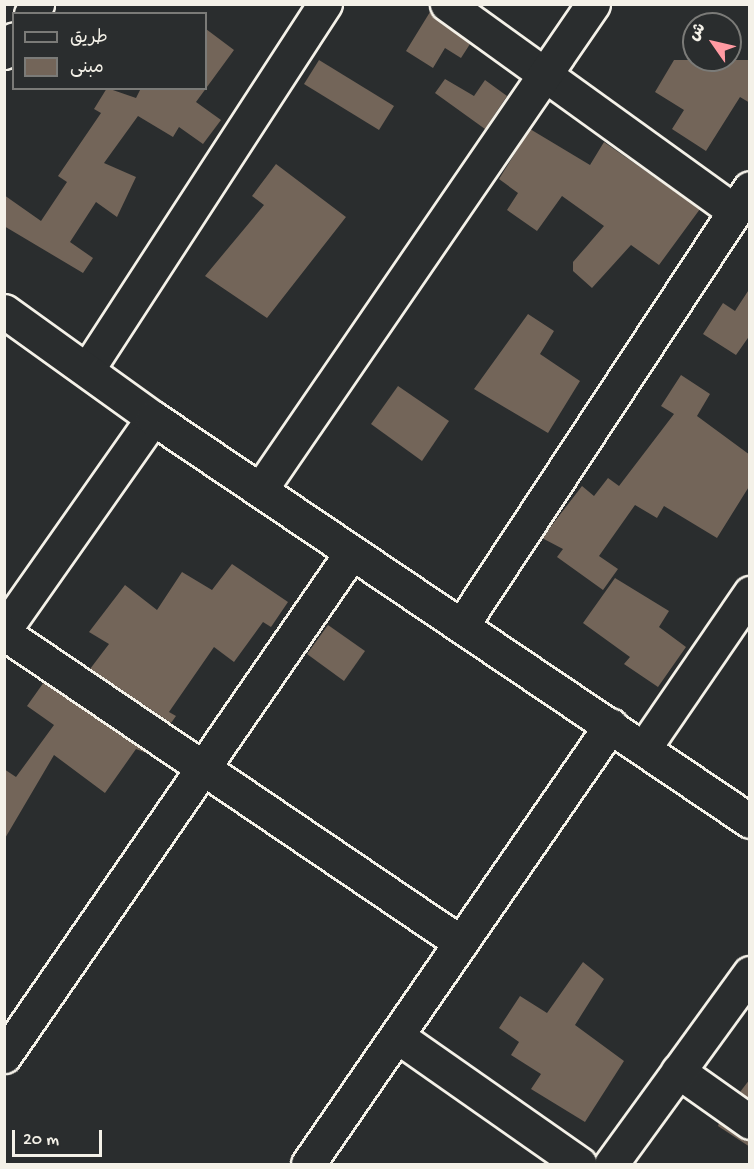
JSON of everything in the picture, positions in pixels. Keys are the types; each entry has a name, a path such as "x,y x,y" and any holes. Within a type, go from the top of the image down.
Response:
{"main road":[{"path":"87,370 325,4"},
{"path":"447,4 545,75 742,199 462,626"},
{"path":"260,490 593,4"},
{"path":"4,311 153,418 750,821"},
{"path":"153,418 4,631 461,944"},
{"path":"4,1056 352,552"},
{"path":"644,748 750,593"},
{"path":"308,1164 611,725"},
{"path":"611,1164 750,973"},
{"path":"397,1036 580,1164"},
{"path":"678,1071 750,1122"}],"building":[{"path":"430,12 470,44 461,58 445,48 433,68 406,51"},
{"path":"207,30 234,50 207,87"},
{"path":"319,60 394,106 379,130 304,84"},
{"path":"674,60 682,60 682,72 742,72 742,60 750,60 750,103 740,97 706,151 672,129 684,110 655,92"},
{"path":"445,79 474,96 485,80 507,96 485,129 435,93"},
{"path":"106,90 113,90 136,98 140,90 205,90 196,102 221,120 203,144 179,127 173,137 138,116 104,163 136,177 117,217 96,202 70,242 93,258 83,273 4,226 4,195 41,221 67,182 58,176 101,113 94,109"},
{"path":"530,129 590,165 604,142 700,209 659,265 631,245 592,288 573,271 573,262 604,226 562,196 537,231 507,210 518,193 499,179"},
{"path":"276,164 346,217 267,318 205,276 264,205 252,196"},
{"path":"750,288 750,335 736,355 703,334 723,303 735,311"},
{"path":"528,314 554,331 540,354 580,381 548,433 474,389"},
{"path":"681,375 710,394 697,416 750,455 750,485 717,538 664,506 657,518 635,505 599,556 618,569 603,590 557,557 563,549 542,538 582,486 594,496 608,478 619,486 674,414 661,406"},
{"path":"398,386 449,421 422,461 371,424"},
{"path":"232,564 288,602 271,627 263,622 234,662 214,647 169,712 176,716 171,723 90,669 109,644 89,632 125,585 157,610 182,572 212,590"},
{"path":"615,578 669,611 659,627 686,647 658,687 624,664 630,657 583,623"},
{"path":"328,625 365,651 344,681 307,654"},
{"path":"44,682 149,754 136,749 105,793 54,755 4,840 4,769 16,777 54,725 27,706"},
{"path":"583,962 604,979 575,1025 624,1061 585,1122 531,1089 541,1074 511,1055 519,1042 499,1028 520,996 547,1013"},
{"path":"750,1079 750,1099 740,1092"},
{"path":"719,1123 750,1141 750,1147 718,1126"}]}
